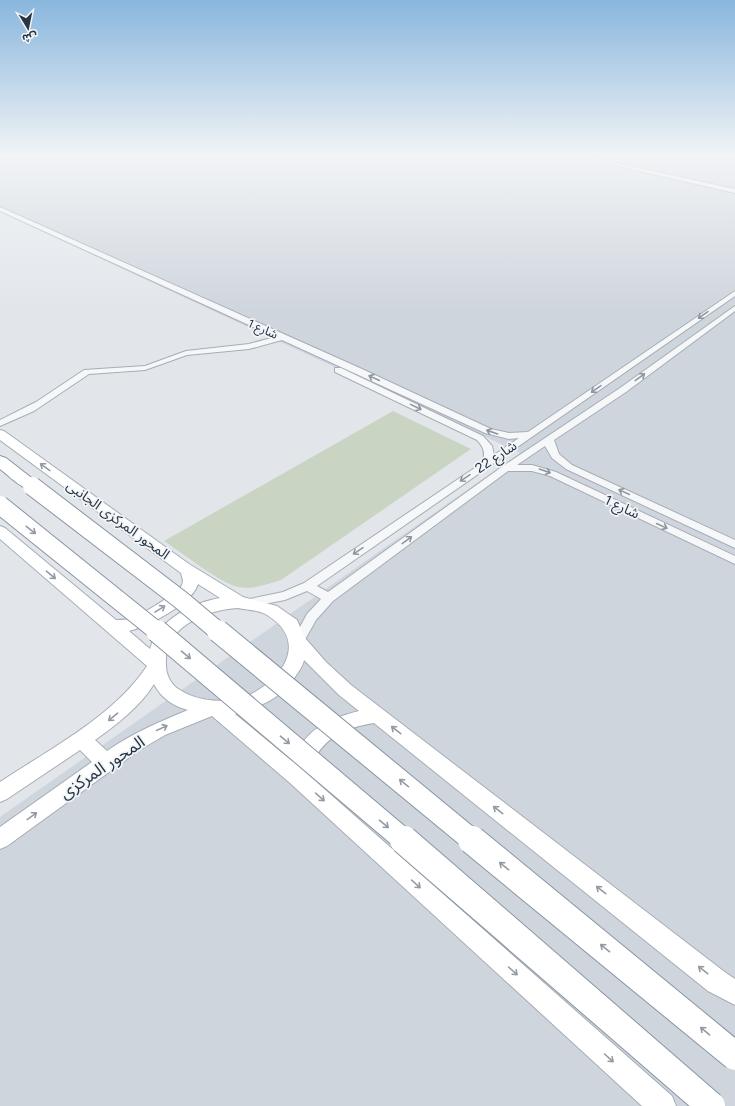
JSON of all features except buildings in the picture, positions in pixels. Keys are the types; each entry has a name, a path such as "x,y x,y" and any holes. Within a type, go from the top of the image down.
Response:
{"highway":[{"path":"0,461 181,600 735,1056"},
{"path":"0,505 125,604 415,849 711,1106"}],"main road":[{"name":"المحور المركزى الجانبى","path":"0,434 187,570 244,603"},
{"path":"0,531 155,665 162,684 177,698 200,707 214,708 228,708 252,702 273,691 289,676 294,667 299,650 295,632 285,618 269,608 244,603 226,603 202,608 181,620 165,635 158,649 155,665 150,677 132,699 109,720 0,793"},
{"path":"111,626 124,626 139,622 186,593 191,578 187,570"},
{"path":"298,642 345,690 376,715 718,982 735,993"},
{"path":"214,708 297,777 662,1106"},
{"name":"المحور المركزى","path":"0,839 106,762 132,745 158,730 214,708"},
{"path":"297,777 302,760 311,745 324,733 340,723 357,717 376,715"},
{"path":"81,739 106,762"}],"street":[{"name":"شارع 1","path":"0,208 488,431 509,436 530,435"},
{"name":"شارع 1","path":"0,214 273,342 350,375 476,436 483,441 488,448 490,456 487,463"},
{"path":"24,225 33,223"},
{"name":"شارع 22","path":"244,603 281,597 308,586 735,293"},
{"name":"شارع 22","path":"298,642 311,618 329,598 506,468 674,353 735,308"},
{"path":"0,423 20,415 87,372 145,368 190,352 230,350 273,342 282,338"},
{"path":"657,347 674,353"},
{"name":"شارع 1","path":"549,440 554,454 562,463 735,544"},
{"name":"شارع 1","path":"506,468 532,468 553,474 735,560"},
{"path":"703,545 715,535"},
{"path":"308,586 329,598"}],"shaded area":[{"path":"0,208 735,208 735,1106 0,1106 0,817 520,453 0,212"}],"green space":[{"path":"393,411 471,449 281,580 254,587 238,587 211,574 164,541"}]}
